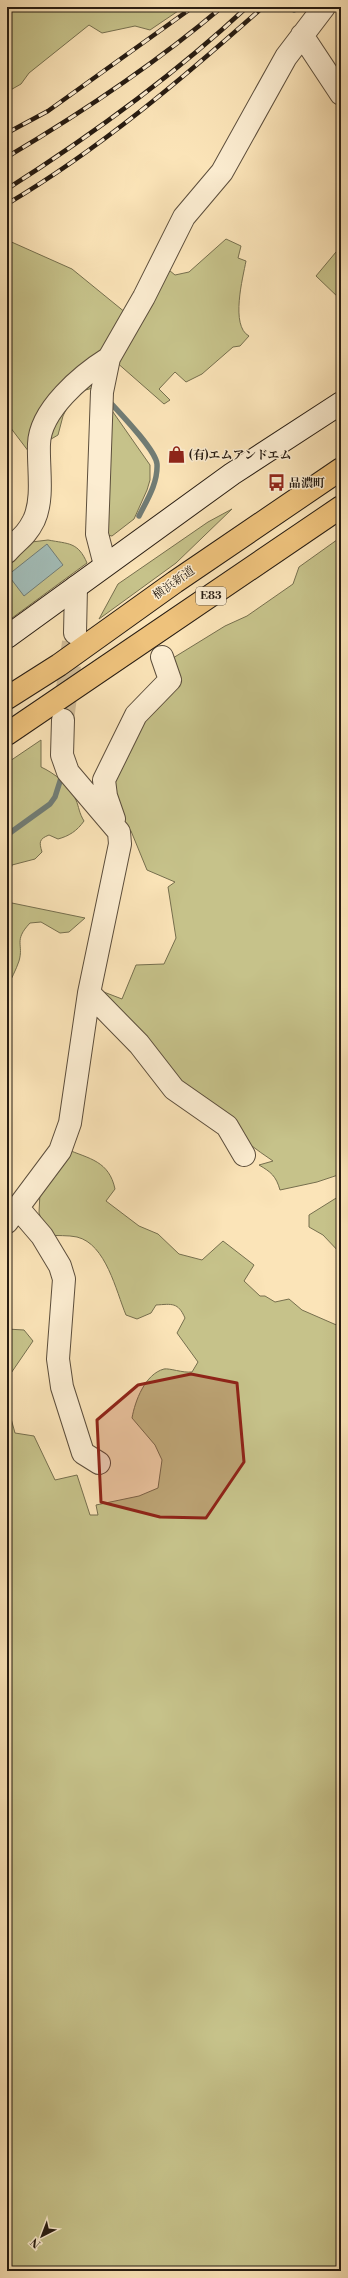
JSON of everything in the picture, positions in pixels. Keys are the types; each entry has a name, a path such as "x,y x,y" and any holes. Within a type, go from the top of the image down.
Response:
{"highway":[{"name":"横浜新道","path":"7,698 58,665 175,582 341,469"},
{"name":"E83","path":"7,734 341,507"}],"street":[{"path":"105,565 97,534 102,392 109,358 144,297 184,217 222,172 286,57 324,7"},
{"path":"302,35 341,94"},
{"path":"7,552 25,536 34,518 38,499 39,444 41,427 52,409 87,372 109,358"},
{"path":"7,638 105,565 232,474 341,403"},
{"path":"74,633 76,587"},
{"path":"99,1463 83,1452 62,1387 58,1359 64,1279 60,1266 42,1236 13,1215 60,1151 70,1123 89,993 120,844 119,832 106,796 104,780 136,715 170,680 162,657"},
{"path":"63,720 62,755 68,772 119,832"},
{"path":"89,993 139,1044 174,1089 227,1126 244,1155"}],"highlighted area":[{"path":"191,1374 237,1383 244,1462 206,1518 160,1517 101,1502 97,1420 138,1385"}],"shaded area":[{"path":"7,7 184,7 150,30 135,26 102,33 89,25 29,73 21,84 7,92"},
{"path":"226,239 241,246 238,258 246,261 239,301 239,312 243,331 249,336 240,346 233,347 202,374 186,382 175,372 159,389 170,400 164,404 115,361 164,266 175,275 189,272"},
{"path":"7,240 72,269 126,313 93,388 74,393 63,416 58,435 29,452 10,427 7,428"},
{"path":"341,246 341,300 316,276"},
{"path":"106,402 150,465 150,480 134,519 112,536 107,535"},
{"path":"232,509 176,563 99,619 118,584 208,522"},
{"path":"341,537 341,1174 317,1182 280,1190 277,1181 272,1175 259,1165 273,1161 224,1123 179,1081 96,989 122,999 136,965 164,964 176,938 168,887 175,882 147,870 131,831 124,822 112,791 114,774 139,725 163,698 181,681 173,658 225,626 247,616 293,584 299,567"},
{"path":"48,540 72,545 80,551 87,563 12,618 7,612 7,545"},
{"path":"41,740 41,767 56,776 70,789 84,821 76,830 66,836 58,839 49,835 43,838 40,843 42,852 35,859 12,865 7,886 7,763"},
{"path":"7,902 85,918 69,932 60,933 41,922 30,923 20,938 19,961 7,988"},
{"path":"66,1149 97,1162 103,1167 108,1172 115,1189 106,1201 139,1226 158,1234 179,1254 202,1260 223,1241 254,1265 244,1281 260,1296 265,1296 275,1302 289,1299 302,1310 341,1327 341,2271 7,2271 7,1404 15,1433 34,1436 55,1480 77,1475 90,1515 98,1515 96,1505 139,1496 158,1488 162,1460 155,1445 132,1418 138,1396 146,1382 157,1372 167,1369 192,1372 198,1362 177,1333 185,1318 180,1309 170,1304 156,1305 151,1313 137,1319 126,1315 109,1270 103,1258 95,1249 87,1241 77,1237 47,1235 39,1213 40,1192"},
{"path":"341,1195 341,1254 323,1235 309,1227 309,1215"},
{"path":"7,1329 24,1330 33,1341 7,1379"}],"water":[{"path":"47,544 63,565 24,596 8,575"}],"waterway":[{"path":"108,400 144,441 155,458 157,464 154,485 139,516"},
{"path":"7,835 50,804 55,797 62,775"},
{"path":"7,947 7,973"}],"tunnel":[{"path":"63,720 73,642"}],"railway":[{"path":"7,133 48,111 193,7"},
{"path":"7,157 91,105 145,68 222,7"},
{"path":"7,189 39,169 131,104 190,57 247,7"},
{"path":"7,204 75,160 140,112 263,7"}],"place":[{"name":"(有)エムアンドエム","path":"176,455"},
{"name":"品濃町","path":"276,483"}]}
